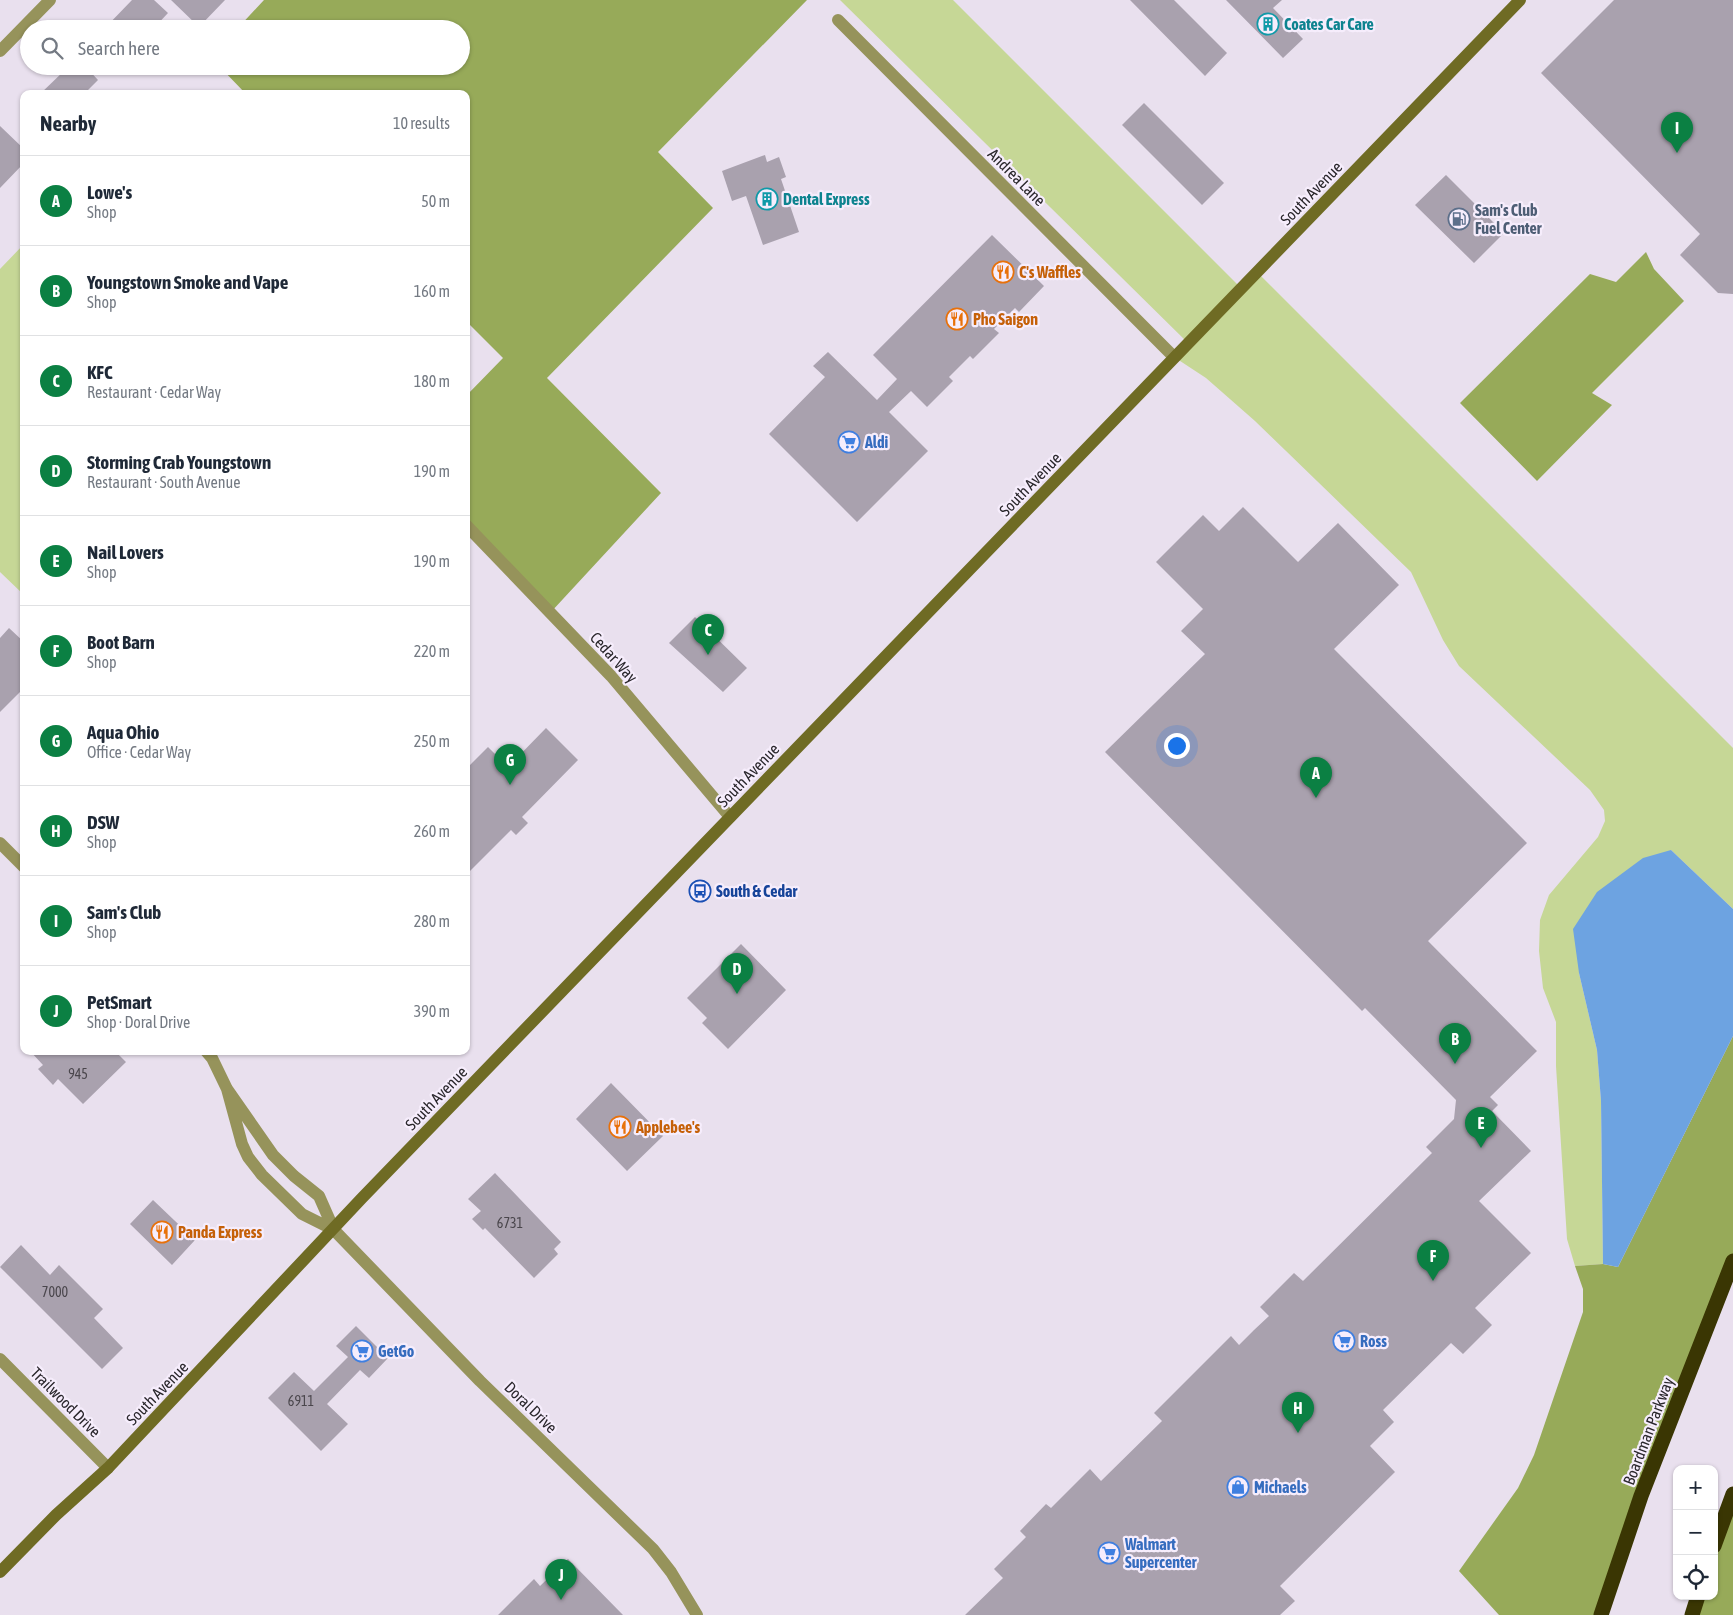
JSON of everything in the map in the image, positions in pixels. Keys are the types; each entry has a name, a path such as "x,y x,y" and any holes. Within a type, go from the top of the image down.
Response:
{"highway":[{"name":"Boardman Parkway","path":"1601,1615 1642,1496 1733,1261"},
{"path":"1718,1535 1733,1494"},
{"path":"1692,1615 1697,1600"}],"main road":[{"name":"South Avenue","path":"0,1572 56,1514 108,1468 730,817 1520,0"}],"street":[{"path":"30,20 50,0"},
{"name":"Andrea Lane","path":"838,20 1174,357"},
{"path":"0,51 20,31"},
{"name":"Cedar Way","path":"470,529 611,676 730,817"},
{"path":"0,843 20,863"},
{"path":"209,1055 227,1089 273,1155 294,1176 319,1196 334,1230"},
{"path":"227,1089 242,1144 248,1157 262,1174 302,1214 334,1230"},
{"name":"Doral Drive","path":"334,1230 480,1381 653,1549 676,1579 696,1615"},
{"name":"Trailwood Drive","path":"0,1359 108,1468"}],"green space":[{"path":"264,0 807,0 658,152 713,208 547,378 661,493 551,612 470,529 470,392 503,358 470,325 470,90 242,90 228,75 470,75 470,20 245,20"},
{"path":"840,0 953,0 1241,288 1257,272 1733,748 1733,909 1671,850 1579,973 1597,1050 1601,1101 1603,1264 1575,1266 1567,1239 1556,1066 1556,1022 1543,988 1539,951 1540,920 1549,895 1598,837 1605,821 1604,810 1590,790 1459,666 1443,640 1411,572 1255,421 1206,378 1174,357 1188,343"},
{"path":"20,248 20,591 0,572 0,269"},
{"path":"1646,252 1654,269 1684,301 1592,393 1612,405 1537,481 1460,403 1590,274 1616,282"},
{"path":"1733,1036 1733,1261 1601,1615 1499,1615 1459,1571 1518,1488 1534,1455 1583,1312 1583,1289 1575,1266 1603,1264 1618,1267"},
{"path":"1733,1494 1733,1615 1692,1615 1697,1600 1718,1600 1718,1535"}],"water":[{"path":"1671,850 1733,909 1733,1036 1618,1267 1603,1264 1601,1101 1597,1050 1579,973 1573,929 1597,892 1643,858"}],"building":[{"path":"132,0 154,0 168,13 161,20 113,20"},
{"path":"171,0 225,0 206,20 192,20"},
{"path":"1130,0 1174,0 1227,53 1205,76"},
{"name":"Coates Car Care","path":"1226,0 1282,0 1273,8 1303,39 1283,58"},
{"path":"1614,0 1733,0 1733,294 1718,293 1680,255 1700,234 1541,73"},
{"path":"60,75 93,75 98,80 88,90 44,90"},
{"path":"1144,103 1224,183 1202,205 1122,125"},
{"path":"0,126 20,145 20,167 0,188"},
{"name":"Dental Express","path":"765,155 767,162 779,157 786,177 781,179 799,232 763,245 746,196 732,201 722,171"},
{"name":"Sam's Club Fuel Center","path":"1446,175 1504,233 1474,263 1415,205"},
{"path":"992,235 1044,286 1019,312 1015,308 994,329 999,333 973,359 970,356 949,377 953,381 927,407 911,391 889,412 928,451 857,522 769,434 825,377 813,366 828,352 877,400 897,379 873,355"},
{"path":"1243,507 1298,562 1338,523 1399,585 1334,649 1527,843 1428,941 1537,1051 1490,1097 1498,1105 1492,1111 1531,1151 1479,1201 1531,1253 1475,1308 1492,1325 1463,1354 1451,1343 1383,1410 1394,1422 1370,1446 1395,1472 1280,1586 1295,1601 1280,1615 965,1615 1003,1578 994,1569 1026,1537 1020,1531 1046,1504 1051,1508 1090,1469 1101,1481 1162,1421 1154,1413 1231,1336 1239,1345 1269,1316 1260,1307 1294,1273 1303,1281 1432,1153 1426,1147 1454,1119 1456,1100 1365,1008 1362,1011 1105,752 1205,654 1181,631 1203,609 1156,562 1203,515 1219,531"},
{"path":"695,617 747,668 723,692 669,643"},
{"path":"9,628 20,638 20,692 0,712 0,638"},
{"path":"546,728 578,760 522,817 528,823 516,835 511,830 470,871 470,765 488,747 508,767"},
{"path":"741,944 786,990 728,1049 702,1023 707,1018 687,998"},
{"path":"34,1055 119,1055 126,1062 83,1104 58,1079 53,1085 38,1069 43,1065"},
{"name":"Applebee's","path":"611,1083 663,1136 627,1171 576,1119"},
{"path":"495,1173 561,1242 554,1249 558,1254 534,1278 485,1228 483,1230 472,1219 481,1211 468,1199"},
{"name":"Panda Express","path":"153,1200 195,1240 172,1265 130,1224"},
{"path":"21,1245 50,1275 59,1265 103,1309 94,1318 123,1348 102,1369 0,1267"},
{"name":"GetGo","path":"356,1326 388,1358 369,1378 360,1370 327,1404 348,1424 321,1451 268,1398 294,1372 314,1391 348,1357 336,1346"},
{"path":"568,1559 623,1615 498,1615 534,1579 540,1586"}],"place":[{"name":"Coates Car Care","path":"1268,24"},
{"name":"Sam's Club","path":"1677,153"},
{"name":"Dental Express","path":"767,199"},
{"name":"Sam's Club Fuel Center","path":"1459,219"},
{"name":"C's Waffles","path":"1003,272"},
{"name":"Pho Saigon","path":"957,319"},
{"name":"Aldi","path":"849,442"},
{"name":"KFC","path":"708,655"},
{"name":"Aqua Ohio","path":"510,785"},
{"name":"Lowe's","path":"1316,798"},
{"name":"South & Cedar","path":"700,891"},
{"name":"Storming Crab Youngstown","path":"737,994"},
{"name":"Youngstown Smoke and Vape","path":"1455,1064"},
{"name":"Applebee's","path":"620,1127"},
{"name":"Nail Lovers","path":"1481,1148"},
{"name":"Panda Express","path":"162,1232"},
{"name":"Boot Barn","path":"1433,1281"},
{"name":"Ross","path":"1344,1341"},
{"name":"GetGo","path":"362,1351"},
{"name":"DSW","path":"1298,1433"},
{"name":"Michaels","path":"1238,1487"},
{"name":"Walmart Supercenter","path":"1109,1553"},
{"name":"PetSmart","path":"561,1600"}]}
